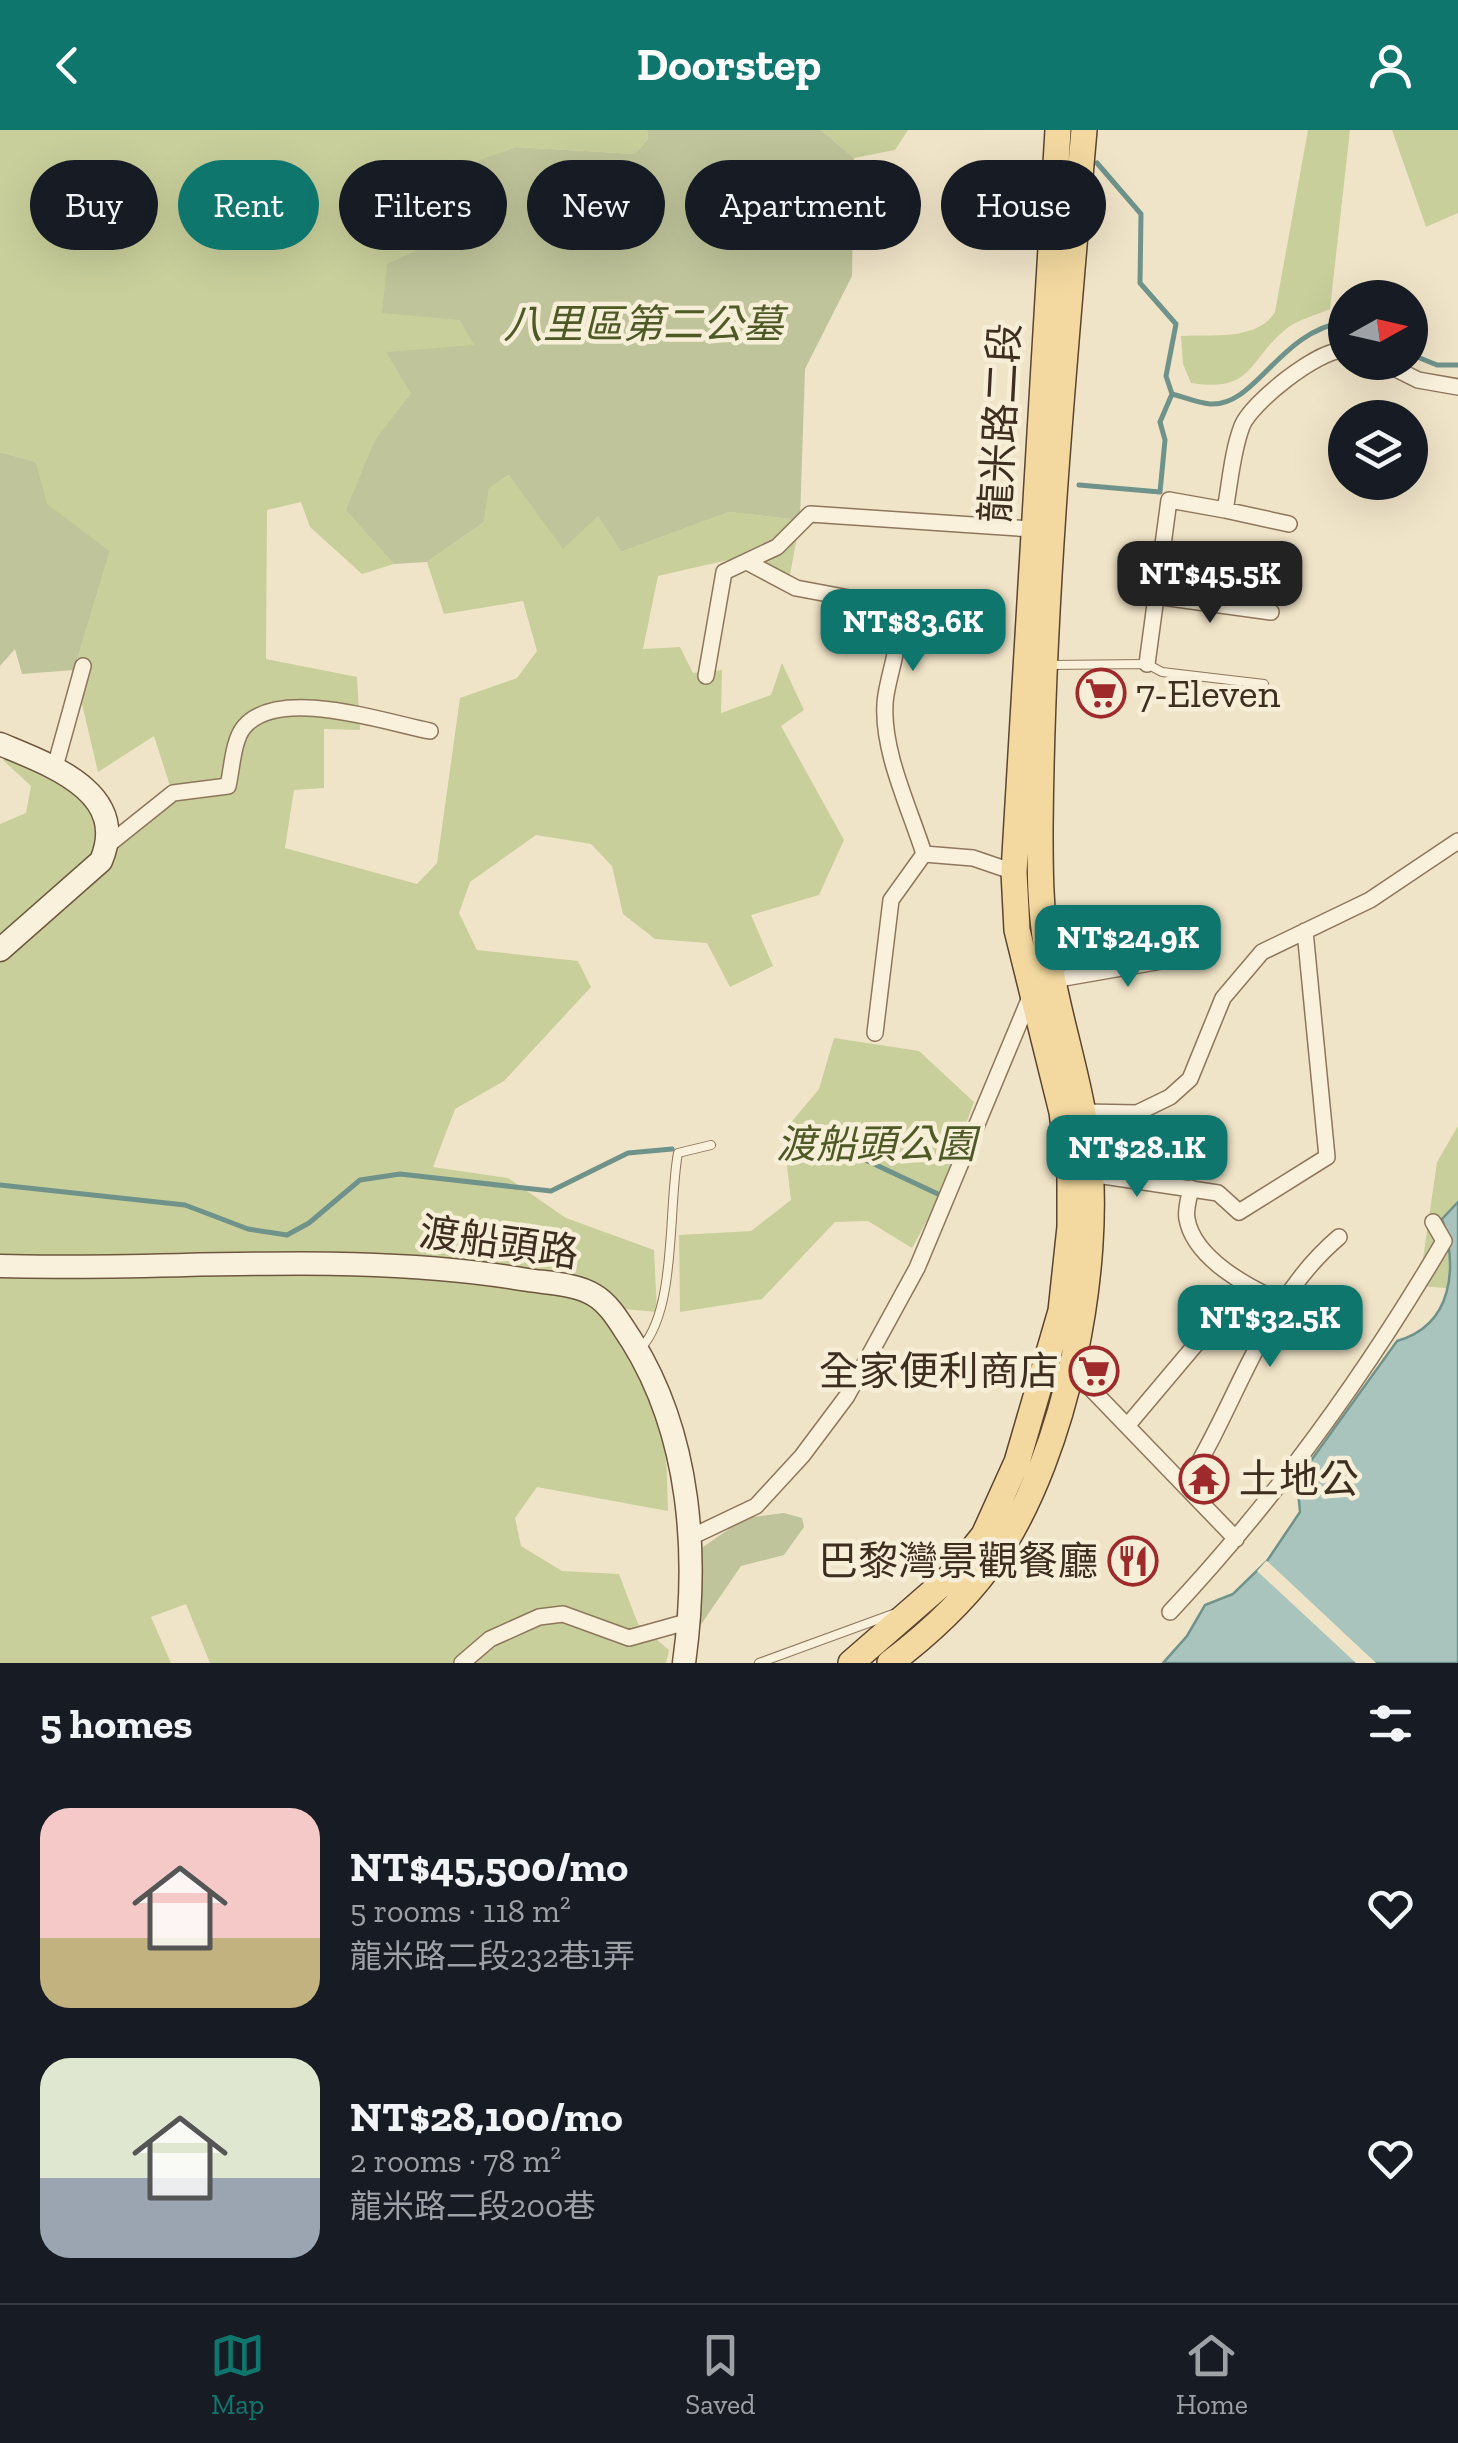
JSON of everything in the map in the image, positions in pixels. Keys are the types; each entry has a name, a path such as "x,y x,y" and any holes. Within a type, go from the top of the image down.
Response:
{"main road":[{"name":"龍米路二段","path":"890,1663 964,1598 999,1553 1022,1510 1073,1370 1091,1262 1090,1174 1083,1112 1042,988 1018,930 1014,872 1035,664 1055,338 1058,130"},
{"name":"龍米路二段","path":"851,1663 921,1604 984,1535 1017,1462 1061,1311 1070,1226 1070,1174 1042,988 1032,529 1084,130"}],"street":[{"path":"1225,510 1243,423 1310,359 1328,352"},
{"path":"1418,380 1458,387"},
{"path":"1147,664 1168,500 1289,524"},
{"path":"706,676 724,572 777,547 810,514 1032,529"},
{"path":"747,562 796,588 892,606 897,614 884,707 894,756 924,854"},
{"path":"1155,596 1271,612"},
{"path":"55,767 84,666"},
{"path":"0,950 100,861 108,844 173,794 228,786 241,730 256,715 306,706 430,731"},
{"path":"0,744 55,767 100,802 107,819 108,844"},
{"path":"1083,1112 1137,1113 1170,1097 1190,1079 1223,998 1262,952 1370,900 1458,841"},
{"path":"924,854 972,858 1014,872"},
{"path":"875,1033 891,900 924,854"},
{"path":"1090,1174 1218,1193 1239,1212 1327,1156 1305,931"},
{"path":"689,1538 756,1506 802,1456 847,1396 917,1268 1042,988 1196,954"},
{"path":"1191,1188 1186,1216 1194,1238 1245,1286 1280,1301"},
{"path":"1170,1612 1236,1540 1415,1290 1444,1241 1433,1222"},
{"path":"1185,1486 1215,1440 1280,1301 1339,1237"},
{"name":"渡船頭路","path":"0,1266 242,1264 484,1272 593,1293 612,1311 655,1384 682,1470 689,1538 690,1621 684,1663"},
{"path":"1126,1426 1245,1286"},
{"path":"1073,1370 1236,1540"},
{"path":"462,1663 490,1639 539,1617 563,1614 628,1638 690,1621"}],"lane":[{"path":"1035,664 1147,664 1162,672 1264,684"},
{"path":"638,1351 654,1334 663,1298 678,1153 710,1145"},
{"path":"759,1663 921,1604"}],"green space":[{"path":"0,130 647,130 648,139 635,154 516,147 482,160 339,160 339,250 419,250 387,265 461,320 475,346 411,393 375,441 347,510 394,564 362,574 310,527 301,502 267,510 266,659 357,677 360,730 324,729 324,788 294,790 285,848 417,884 437,863 460,698 517,678 537,651 523,601 444,614 427,562 484,522 489,487 510,475 598,516 621,552 729,512 800,520 790,575 728,560 658,576 643,649 680,647 693,673 722,670 721,713 771,695 782,663 804,710 781,726 844,840 819,895 751,915 773,966 730,987 707,943 655,939 623,914 612,866 591,844 536,835 470,882 459,913 477,950 578,961 591,987 504,1081 455,1109 433,1167 508,1178 566,1218 654,1250 657,1312 601,1307 665,1422 668,1511 537,1487 515,1518 521,1546 562,1571 619,1574 638,1624 669,1650 666,1663 210,1663 186,1604 151,1617 171,1663 0,1663 0,824 26,813 31,786 3,760 19,740 45,750 112,841 172,792 154,736 98,772 74,670 110,551 46,504 36,462 0,452"},
{"name":"八里區第二公墓","path":"647,130 821,130 854,158 685,160 685,250 852,250 852,276 805,369 800,520 729,512 621,552 598,516 563,549 509,475 489,488 484,522 427,562 394,564 346,510 375,440 411,393 386,352 474,345 460,320 382,313 387,264 418,250 507,250 507,160 480,160 516,147 635,154 648,139"},
{"path":"821,130 908,130 895,150 854,158"},
{"path":"1308,130 1350,130 1333,280 1328,280 1328,310 1286,329 1238,379 1212,385 1191,383 1183,364 1181,336 1246,332 1275,312"},
{"path":"1392,130 1458,130 1458,213 1426,227"},
{"path":"0,452 36,462 47,504 110,551 74,670 22,674 15,649 0,666"},
{"name":"渡船頭公園","path":"834,1038 919,1051 974,1102 938,1200 912,1248 868,1221 835,1222 762,1299 680,1312 679,1235 751,1231 791,1200 783,1132 819,1089"},
{"path":"1458,1126 1458,1213 1449,1221 1449,1255 1458,1289 1419,1286 1437,1162"},
{"path":"784,1513 802,1518 804,1527 784,1555 741,1566 700,1626 700,1549 745,1518"}],"water":[{"path":"1458,1202 1458,1663 1163,1663 1187,1636 1205,1605 1233,1594 1267,1561 1300,1512 1297,1480 1397,1341 1416,1333 1440,1308 1450,1275 1442,1219"}],"pier":[{"path":"1266,1561 1376,1663 1356,1663 1257,1571"}],"waterway":[{"path":"1106,173 1141,214 1140,283 1176,324 1166,376 1172,394 1210,404 1226,402 1256,382 1303,339 1328,326"},
{"path":"1428,361 1458,365"},
{"path":"1079,485 1160,492 1165,440 1160,422 1172,394"},
{"path":"786,1134 823,1140 940,1195"},
{"path":"0,1185 185,1205 248,1229 287,1235 309,1223 360,1180 400,1174 551,1191 628,1153 672,1149"}],"place":[{"name":"7-Eleven","path":"1101,693"},
{"name":"全家便利商店","path":"1094,1371"},
{"name":"土地公","path":"1204,1479"},
{"name":"巴黎灣景觀餐廳","path":"1133,1561"}]}
